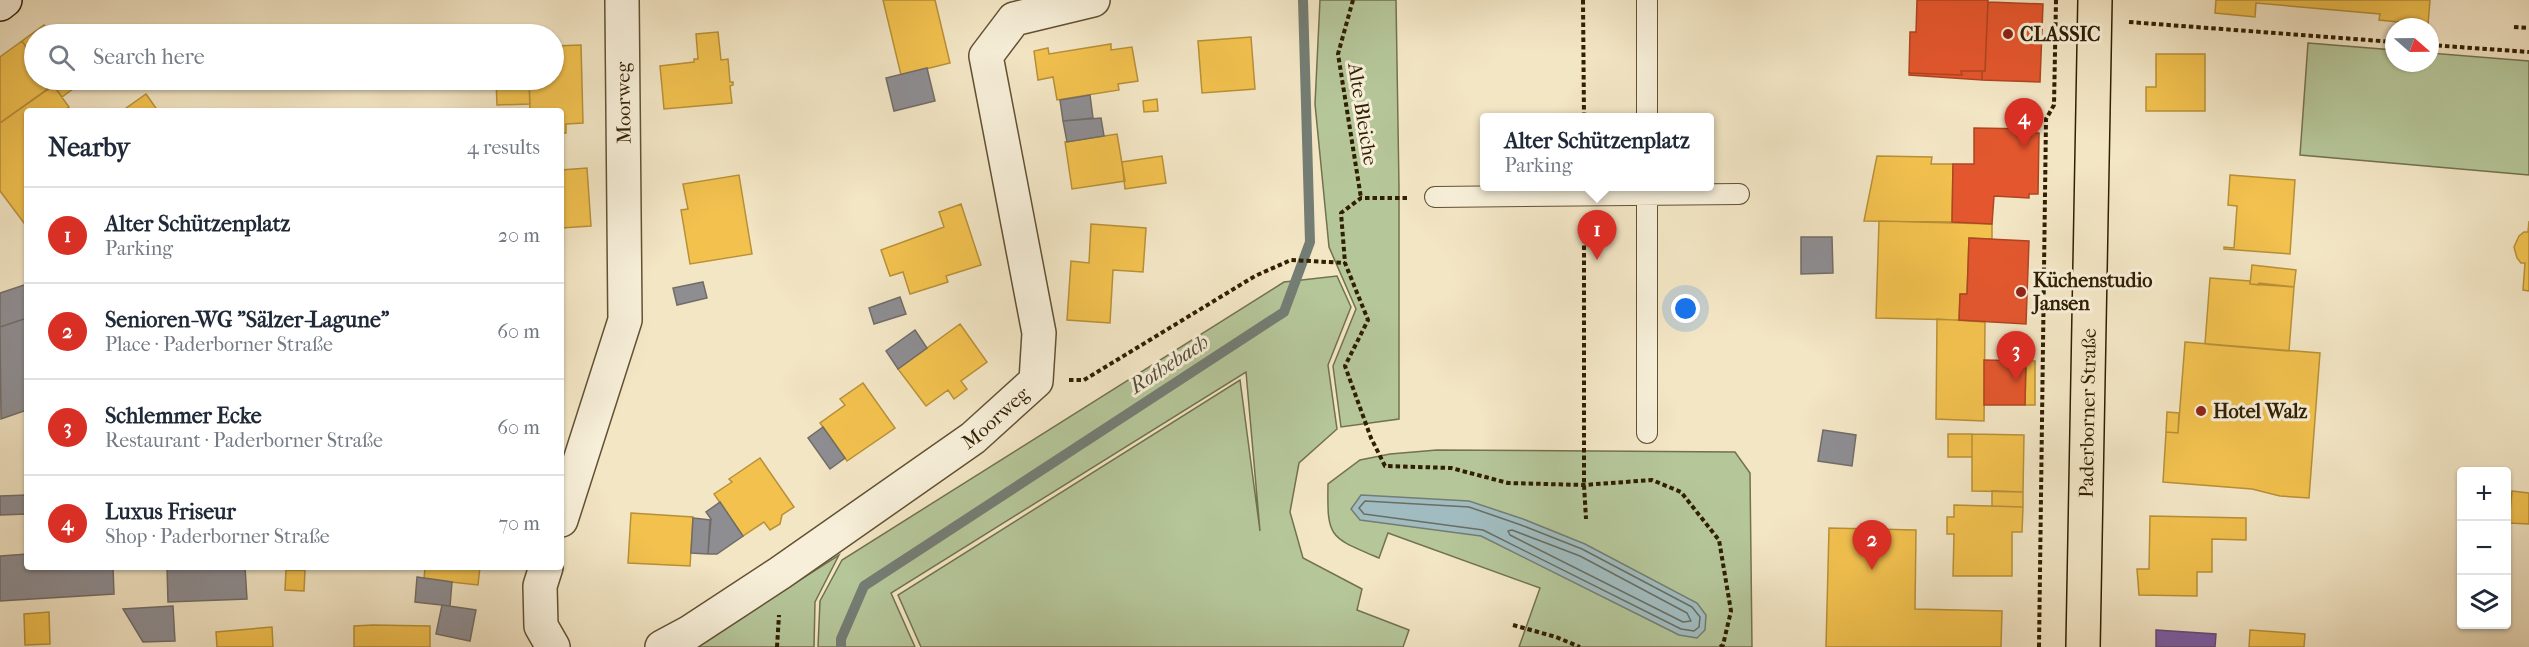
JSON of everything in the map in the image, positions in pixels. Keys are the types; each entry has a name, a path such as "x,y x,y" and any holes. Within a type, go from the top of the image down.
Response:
{"main road":[{"name":"Paderborner Straße","path":"2083,647 2095,10"}],"street":[{"path":"0,4 5,0"},
{"name":"Moorweg","path":"564,511 625,320 622,0"},
{"name":"Moorweg","path":"662,647 690,632 780,573 973,438 1036,381 1039,333 986,56 1014,19 1093,0"},
{"path":"545,570 540,586 541,626 553,647"}],"lane":[{"path":"1647,0 1647,113"},
{"path":"1435,197 1584,196 1647,191 1739,194"},
{"path":"1647,191 1647,433"}],"path":[{"name":"Alte Bleiche","path":"1353,0 1338,54 1361,198"},
{"path":"1583,0 1584,113"},
{"path":"2039,647 2046,119 2054,105 2056,0"},
{"path":"2095,10 2385,41"},
{"path":"2514,27 2529,28"},
{"path":"2439,46 2529,52"},
{"path":"1584,196 1586,519"},
{"path":"1435,197 1361,198 1341,213 1345,263 1368,320 1345,366 1371,438 1385,466 1451,468 1508,483 1584,485 1652,480 1681,492 1719,540 1731,611 1723,645 1720,647"},
{"path":"1036,381 1084,380 1255,276 1291,260 1345,263"},
{"path":"1513,625 1556,637 1580,647"}],"green space":[{"path":"1320,0 1396,0 1399,419 1341,427 1333,366 1356,309 1329,247 1315,104"},
{"path":"2308,43 2385,49 2385,72 2439,72 2439,54 2529,61 2529,175 2300,155"},
{"path":"1337,276 1351,307 1328,365 1337,429 1299,463 1290,512 1303,558 1362,589 1357,610 1409,630 1403,647 921,647 898,595 1240,380 1260,531 1246,372 891,593 915,647 818,647 820,601 842,560 1284,282"},
{"path":"1437,450 1735,452 1750,473 1752,647 1519,647 1540,588 1388,533 1379,558 1341,540 1334,533 1329,515 1328,484 1360,460 1390,454"},
{"path":"839,555 815,602 814,647 695,647"}],"water":[{"path":"1361,495 1469,501 1523,519 1585,544 1697,603 1706,615 1705,630 1697,638 1679,635 1481,536 1360,520 1351,509"}],"building: Homes":[{"path":"883,0 935,0 950,63 901,75"},
{"path":"2216,0 2430,0 2429,18 2385,18 2385,21 2379,20 2380,14 2256,3 2255,17 2215,13"},
{"path":"718,32 721,60 728,59 730,82 733,82 730,86 732,103 664,109 660,66 694,62 694,59 698,59 696,34"},
{"path":"1251,37 1255,89 1202,93 1198,41"},
{"path":"22,41 24,44 24,90 47,90 0,123 0,57"},
{"path":"1111,44 1111,50 1132,47 1138,81 1118,84 1119,90 1057,100 1053,77 1038,80 1034,51 1048,48 1049,54"},
{"path":"581,45 583,123 566,124 566,133 564,133 564,108 530,108 529,90 564,90 564,46"},
{"path":"2156,54 2205,54 2205,111 2146,111 2146,87 2156,87"},
{"path":"46,90 57,90 69,107 24,108 24,223 0,191 0,123"},
{"path":"57,90 72,90 62,97"},
{"path":"496,90 529,90 530,104 497,105"},
{"path":"146,94 156,108 126,108"},
{"path":"1157,99 1158,111 1144,112 1143,101"},
{"path":"1117,134 1125,181 1072,189 1065,142"},
{"path":"1162,156 1166,183 1125,189 1122,162"},
{"path":"1877,156 1932,157 1931,164 1953,164 1952,222 1864,221"},
{"path":"587,168 591,226 564,228 564,170"},
{"path":"739,175 752,254 690,264 681,210 688,209 683,184"},
{"path":"2230,175 2295,180 2290,254 2224,249 2224,247 2234,248 2237,206 2228,205"},
{"path":"961,204 981,265 946,276 948,282 910,294 903,272 890,276 881,250 944,227 939,212"},
{"path":"1879,221 1992,224 1992,239 1969,238 1967,294 1960,294 1959,320 1876,318"},
{"path":"2529,221 2529,291 2523,290 2525,263 2521,263 2517,258 2514,247 2519,236 2528,232"},
{"path":"1091,224 1146,228 1143,272 1113,270 1110,323 1067,320 1071,261 1089,263"},
{"path":"2252,265 2296,270 2294,287 2250,284"},
{"path":"2210,278 2294,287 2289,351 2205,344"},
{"path":"1937,319 1985,322 1984,421 1936,419"},
{"path":"960,324 987,362 961,381 967,389 954,399 948,390 926,406 898,369"},
{"path":"2185,342 2320,353 2309,498 2280,496 2252,489 2163,482 2166,432 2178,433"},
{"path":"2026,361 2035,361 2035,405 2025,405"},
{"path":"863,383 895,428 847,461 820,423 845,405 840,399"},
{"path":"2167,412 2179,413 2178,433 2166,432"},
{"path":"1948,434 1972,434 1972,457 1948,457"},
{"path":"1972,434 2024,435 2023,492 1972,491"},
{"path":"760,458 794,507 782,515 780,524 770,530 764,522 743,536 714,494 732,482 729,479"},
{"path":"1992,491 2023,492 2023,507 1992,506"},
{"path":"2512,491 2529,493 2529,524 2511,523"},
{"path":"1954,505 2023,507 2022,532 2012,532 2012,576 1953,576 1954,534 1947,534 1947,517 1954,517"},
{"path":"631,513 693,517 690,566 628,563"},
{"path":"2150,516 2246,518 2246,540 2212,539 2212,572 2197,572 2197,596 2139,595 2137,569 2149,569"},
{"path":"1829,528 1916,530 1915,609 2002,611 2001,647 1826,647"},
{"path":"286,570 305,570 304,591 285,590"},
{"path":"425,570 480,570 478,585 424,579"},
{"path":"49,612 50,644 25,645 24,614"},
{"path":"354,626 430,626 430,647 354,647"},
{"path":"272,627 273,647 217,647 216,632"},
{"path":"2250,630 2305,634 2304,647 2249,647"}],"building: Shops":[{"path":"1917,0 1988,0 1985,71 1961,71 1962,75 1909,73 1910,32 1916,32"},
{"path":"1988,2 2043,4 2040,82 1982,80 1982,71 1985,71"},
{"path":"1961,71 1982,71 1982,80 1909,75 1909,73 1962,75"},
{"path":"1974,128 2031,129 2030,133 2039,133 2038,194 2029,194 2029,198 1994,196 1992,224 1952,222 1953,164 1974,164"},
{"path":"1969,238 2029,241 2026,324 1959,320 1960,294 1967,294"},
{"path":"1984,360 2026,361 2025,405 1984,405"}],"building: Offices":[{"path":"2156,630 2216,634 2215,647 2156,647"}],"building: Industry":[{"path":"927,68 935,101 894,111 886,78"},
{"path":"1090,95 1093,118 1063,121 1060,100"},
{"path":"1101,118 1104,136 1067,142 1063,121"},
{"path":"1801,237 1832,237 1833,273 1801,274"},
{"path":"703,282 707,298 677,305 673,288"},
{"path":"24,285 24,319 0,327 0,293"},
{"path":"900,297 906,314 874,324 869,308"},
{"path":"24,319 24,411 1,419 0,327"},
{"path":"915,330 927,348 898,369 886,351"},
{"path":"823,427 845,458 830,469 808,438"},
{"path":"1823,430 1856,435 1852,466 1818,461"},
{"path":"24,495 24,514 0,515 0,496"},
{"path":"720,502 743,536 717,554 708,554 711,519 706,512"},
{"path":"693,518 710,520 708,554 691,553"},
{"path":"24,554 24,570 113,570 114,594 0,601 0,556"},
{"path":"167,570 245,570 247,599 168,602"},
{"path":"417,577 452,582 450,606 415,602"},
{"path":"442,605 476,610 470,641 436,634"},
{"path":"173,606 175,641 143,642 123,609"}],"waterway":[{"name":"Rothebach","path":"841,647 841,639 864,586 1284,312 1310,242 1303,0"}],"place":[{"name":"CLASSIC","path":"2008,34"},
{"name":"Luxus Friseur","path":"2024,148"},
{"name":"Alter Schützenplatz","path":"1597,260"},
{"name":"Küchenstudio Jansen","path":"2021,292"},
{"name":"Schlemmer Ecke","path":"2016,381"},
{"name":"Hotel Walz","path":"2201,411"},
{"name":"Senioren-WG \"Sälzer-Lagune\"","path":"1872,570"}]}
